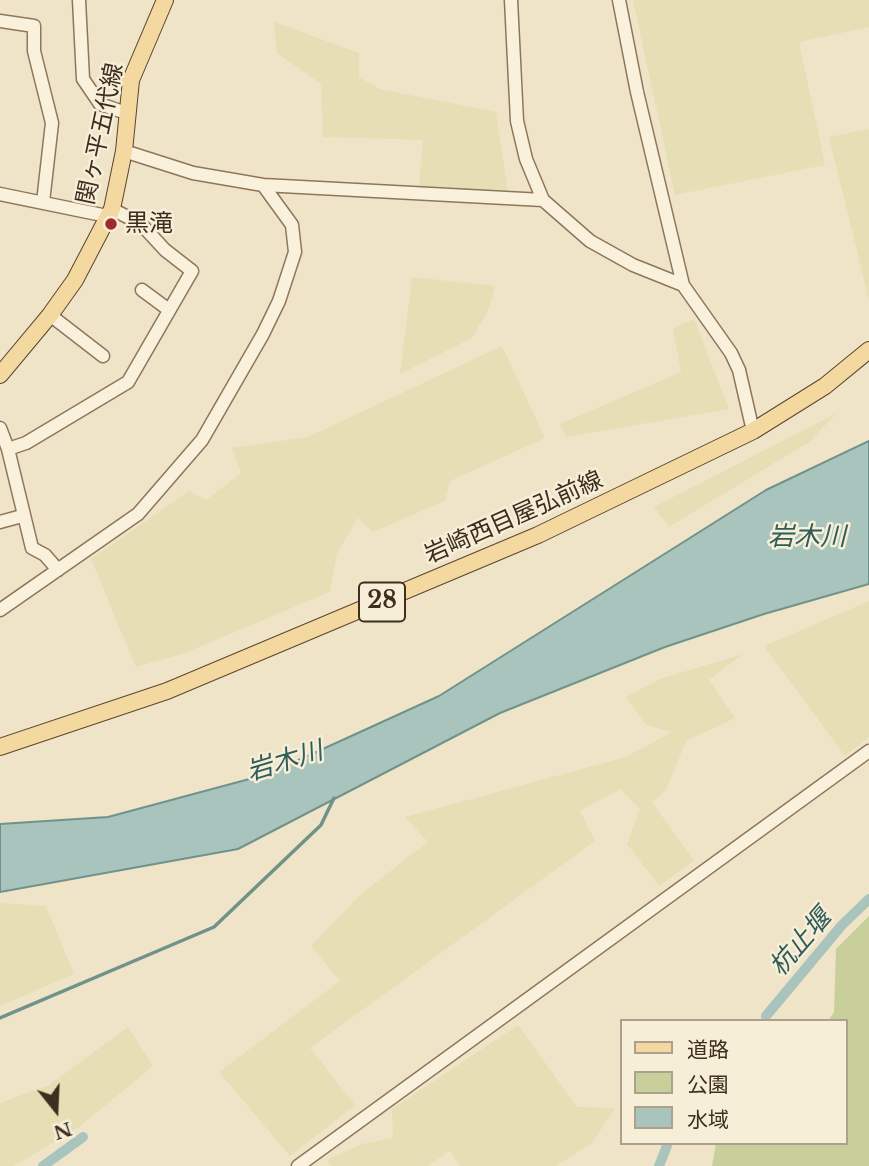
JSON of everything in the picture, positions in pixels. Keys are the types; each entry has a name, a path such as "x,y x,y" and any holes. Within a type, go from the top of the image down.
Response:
{"main road":[{"name":"関ヶ平五代線","path":"0,375 75,280 110,213 124,151 131,80 165,0"},
{"name":"岩崎西目屋弘前線","path":"0,747 167,691 328,626 538,535 752,431 825,386 869,350"}],"street":[{"path":"79,0 83,79 100,104 126,113"},
{"path":"511,0 513,85 517,121 526,159 543,200 590,242 633,265 683,285"},
{"path":"619,0 637,92 683,285 731,353 739,370 752,431"},
{"path":"0,21 34,26 34,51 52,123 43,202"},
{"path":"124,151 193,173 263,186 543,200"},
{"path":"0,610 138,514 202,440 263,334 279,301 295,252 292,225 263,186"},
{"path":"0,194 110,213 141,225 165,250 192,271 128,382 26,443 8,449"},
{"path":"142,290 169,310"},
{"path":"50,315 103,356"},
{"path":"0,428 8,449 22,516 32,548 45,555 58,570"},
{"path":"0,522 22,516"},
{"path":"299,1166 869,751"}],"shaded area":[{"path":"633,0 869,0 869,27 799,42 825,165 675,195"},
{"path":"274,22 359,53 359,77 379,89 496,112 508,192 419,186 423,140 323,137 321,84 277,53"},
{"path":"869,129 869,300 829,137"},
{"path":"412,277 495,286 489,309 472,338 400,374"},
{"path":"694,319 729,409 566,437 560,424 681,372 673,328"},
{"path":"502,346 545,438 450,481 445,501 373,532 358,518 337,553 330,592 182,654 136,667 91,559 189,491 206,500 241,473 232,448 308,437"},
{"path":"837,413 809,442 669,527 654,507"},
{"path":"869,601 869,737 845,756 764,646"},
{"path":"743,654 709,680 735,718 686,741 666,790 652,802 694,861 659,886 627,844 640,809 620,789 580,811 595,841 310,1048 355,1105 290,1156 219,1072 340,981 311,946 361,894 428,842 405,817 626,757 672,732 646,725 626,697 660,679"},
{"path":"0,905 46,906 74,974 0,1006"},
{"path":"518,1025 577,1107 615,1108 592,1143 556,1166 460,1166 450,1151 428,1166 331,1166 327,1160 362,1144 393,1138 392,1109"},
{"path":"128,1027 153,1066 79,1127 14,1166 0,1166 0,1103 49,1085"}],"green space":[{"path":"869,916 869,1166 712,1166 716,1145 848,1145 848,1019 829,1019 834,1012 836,949"}],"water":[{"name":"岩木川","path":"869,441 869,584 764,614 665,647 500,713 238,849 0,892 0,824 108,817 268,774 439,696 766,490"}],"waterway":[{"path":"0,1018 214,927 321,825 334,798"},
{"name":"杭止堰","path":"766,1016 842,925 869,899"},
{"path":"43,1166 83,1137"},
{"name":"杭止堰","path":"659,1166 667,1145"}],"place":[{"name":"黒滝","path":"111,224"}]}
